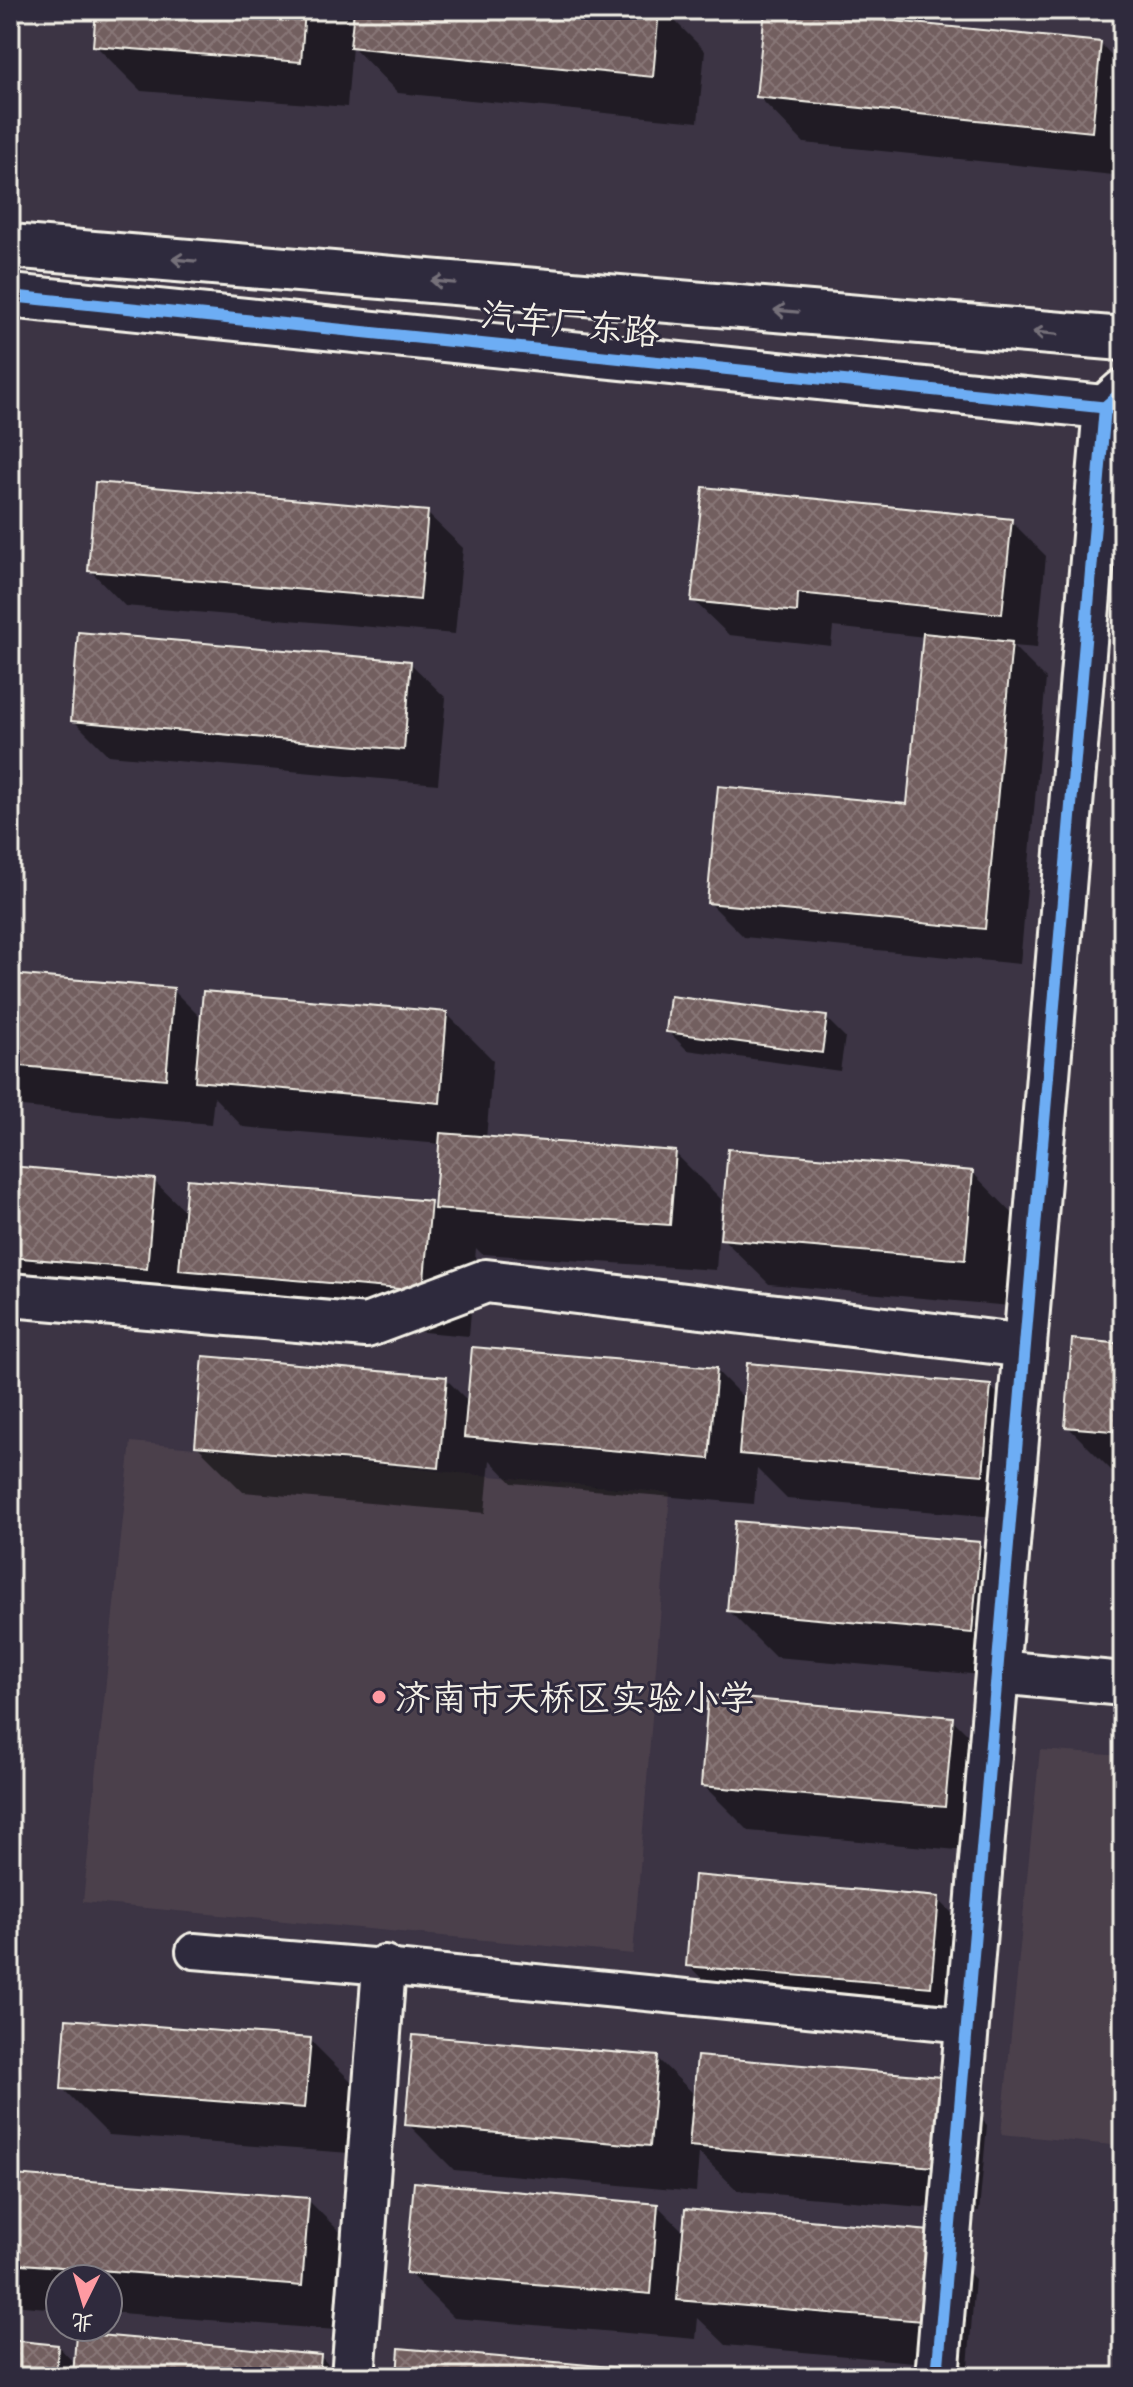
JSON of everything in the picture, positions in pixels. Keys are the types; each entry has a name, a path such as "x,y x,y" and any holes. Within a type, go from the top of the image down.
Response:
{"street":[{"name":"汽车厂东路","path":"10,246 1123,339"},
{"name":"汽车厂东路","path":"10,296 1117,402"},
{"path":"937,2377 1025,1346 1117,402"},
{"path":"10,1295 366,1326 486,1281 1025,1346"},
{"path":"997,1672 1123,1684"},
{"path":"194,1951 967,2025"},
{"path":"353,2377 384,1967"}],"shaded area":[{"name":"济南市天桥区实验小学","path":"131,1442 670,1493 633,1954 83,1902"},
{"path":"1040,1750 1123,1756 1123,2146 1001,2134"}],"building":[{"path":"96,10 305,10 301,62 93,46"},
{"path":"354,10 659,10 653,77 350,47"},
{"path":"765,10 1101,42 1092,132 756,97"},
{"path":"95,482 428,511 420,600 88,571"},
{"path":"703,487 1012,519 1002,614 798,593 797,612 691,601"},
{"path":"78,632 411,661 404,750 71,721"},
{"path":"923,633 1012,642 985,929 707,903 718,786 907,804"},
{"path":"10,974 174,988 166,1079 10,1065"},
{"path":"203,991 447,1012 440,1103 195,1081"},
{"path":"670,996 827,1016 822,1053 666,1032"},
{"path":"440,1133 676,1151 670,1225 434,1209"},
{"path":"728,1149 973,1171 965,1260 720,1239"},
{"path":"10,1166 155,1179 147,1269 10,1257"},
{"path":"187,1179 431,1201 423,1291 179,1270"},
{"path":"1072,1339 1123,1344 1123,1432 1065,1427"},
{"path":"472,1347 717,1368 709,1459 464,1437"},
{"path":"203,1356 447,1377 439,1468 195,1446"},
{"path":"747,1363 991,1385 983,1475 739,1454"},
{"path":"735,1521 980,1542 972,1633 727,1611"},
{"path":"708,1695 953,1717 945,1807 701,1786"},
{"path":"694,1875 939,1897 931,1987 686,1966"},
{"path":"66,2019 311,2038 305,2108 61,2089"},
{"path":"413,2035 658,2056 650,2146 405,2125"},
{"path":"697,2056 941,2077 934,2167 689,2146"},
{"path":"13,2175 309,2198 302,2286 124,2272 124,2263 44,2263 44,2266 10,2263"},
{"path":"414,2182 658,2204 651,2294 406,2273"},
{"path":"685,2209 930,2231 922,2321 677,2300"},
{"path":"124,2337 321,2355 319,2377 73,2377 75,2343 124,2343"},
{"path":"10,2340 58,2345 56,2377 10,2377"},
{"path":"399,2348 644,2370 643,2377 397,2377"},
{"path":"670,2372 725,2377 669,2377"}],"cycle path":[{"path":"10,296 1119,409"},
{"path":"937,2377 1105,407 1123,391"}],"place":[{"name":"济南市天桥区实验小学","path":"379,1697"}]}
